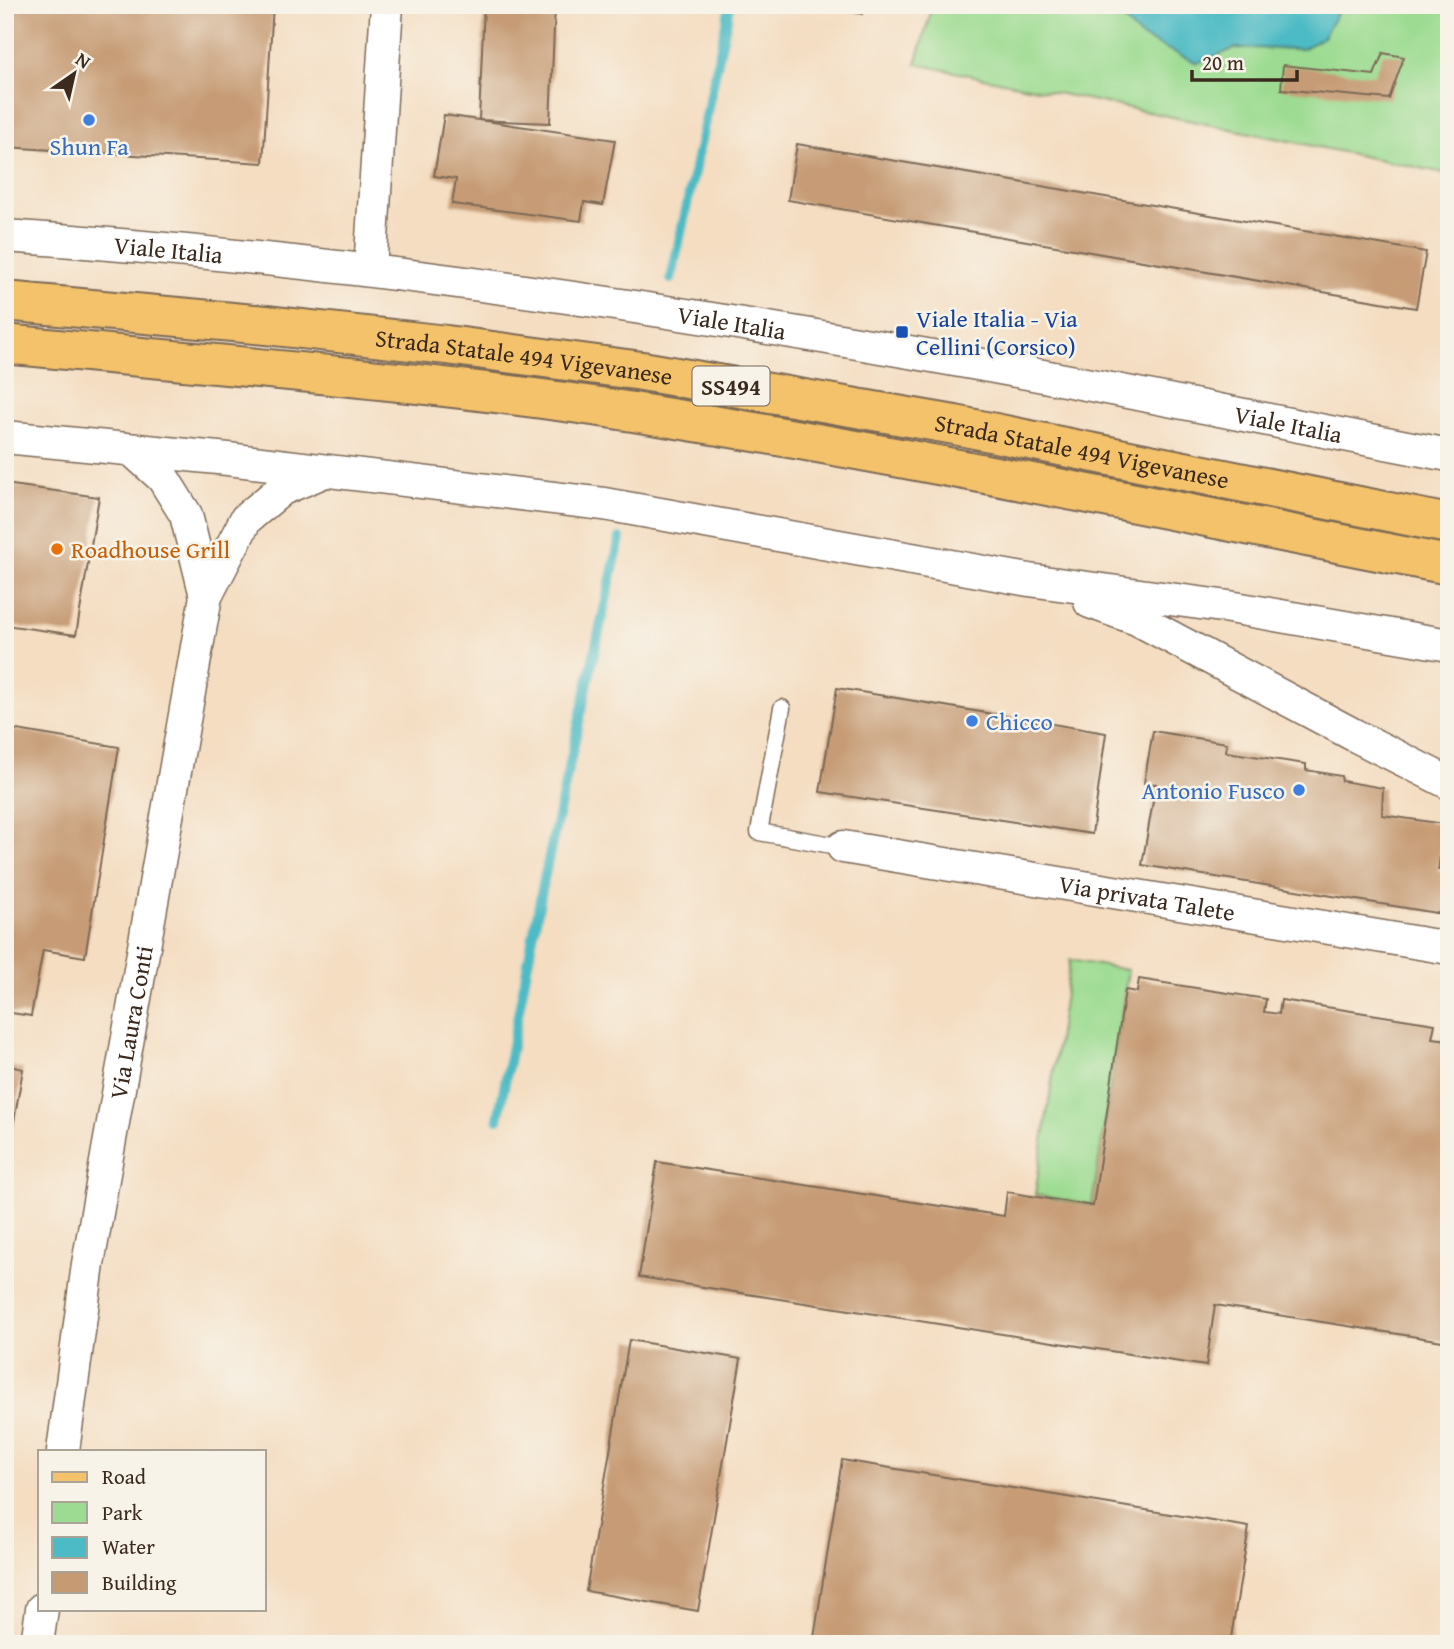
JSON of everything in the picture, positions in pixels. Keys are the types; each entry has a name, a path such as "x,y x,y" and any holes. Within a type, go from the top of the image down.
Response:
{"main road":[{"name":"Strada Statale 494 Vigevanese","path":"5,301 318,331 642,371 955,425 1449,524"},
{"name":"Strada Statale 494 Vigevanese","path":"5,344 480,392 632,412 798,440 1449,565"},
{"path":"1139,505 1258,554 1449,591"}],"street":[{"path":"370,270 387,5"},
{"name":"Viale Italia","path":"5,236 111,243 370,270 741,323 956,360 1449,455"},
{"path":"5,437 326,470 604,505 1029,580 1229,607 1449,645"},
{"name":"Via Laura Conti","path":"132,450 163,478 186,514 206,596"},
{"name":"Via Laura Conti","path":"63,1450 90,1251 206,596 246,519 282,489 326,470"},
{"path":"1029,580 1137,619 1449,783"},
{"path":"1219,662 1209,641 1213,621 1229,607"},
{"name":"Via privata Talete","path":"843,847 1449,948"},
{"path":"37,1644 42,1610"}],"lane":[{"path":"782,708 760,832 843,847"}],"green space":[{"path":"933,5 1449,5 1449,174 916,64"},
{"path":"1070,960 1128,970 1092,1205 1035,1195"}],"water":[{"path":"1109,5 1342,5 1323,37 1303,49 1236,48 1197,63 1141,37"}],"building":[{"path":"5,5 273,5 263,163 5,147"},
{"path":"484,5 555,5 550,123 479,120"},
{"path":"831,5 863,5 862,14"},
{"path":"1383,53 1404,57 1389,99 1281,89 1283,65 1374,75"},
{"path":"444,115 615,140 603,205 584,202 581,221 452,204 456,179 434,176"},
{"path":"797,144 1426,252 1416,308 788,200"},
{"path":"5,484 99,497 76,635 5,625"},
{"path":"837,688 1106,733 1092,834 820,792"},
{"path":"5,728 119,747 85,957 43,950 31,1016 5,1012"},
{"path":"1153,731 1227,743 1226,752 1306,764 1306,770 1341,776 1342,781 1383,788 1382,815 1445,824 1438,870 1449,872 1449,915 1142,865 1156,784 1144,783"},
{"path":"1139,979 1266,999 1264,1012 1279,1014 1281,1000 1435,1024 1432,1038 1449,1040 1449,1342 1215,1305 1206,1366 639,1277 657,1162 1004,1216 1007,1192 1093,1206 1125,990 1137,992"},
{"path":"5,1065 23,1069 7,1162 5,1162"},
{"path":"629,1340 741,1359 698,1611 586,1591"},
{"path":"842,1460 1249,1527 1230,1644 813,1644"}],"waterway":[{"path":"671,279 730,5"},
{"path":"498,1119 544,879 620,538"}],"place":[{"name":"Shun Fa","path":"89,120"},
{"name":"Viale Italia - Via Cellini (Corsico)","path":"902,332"},
{"name":"Roadhouse Grill","path":"57,549"},
{"name":"Chicco","path":"972,721"},
{"name":"Antonio Fusco","path":"1299,790"}]}
